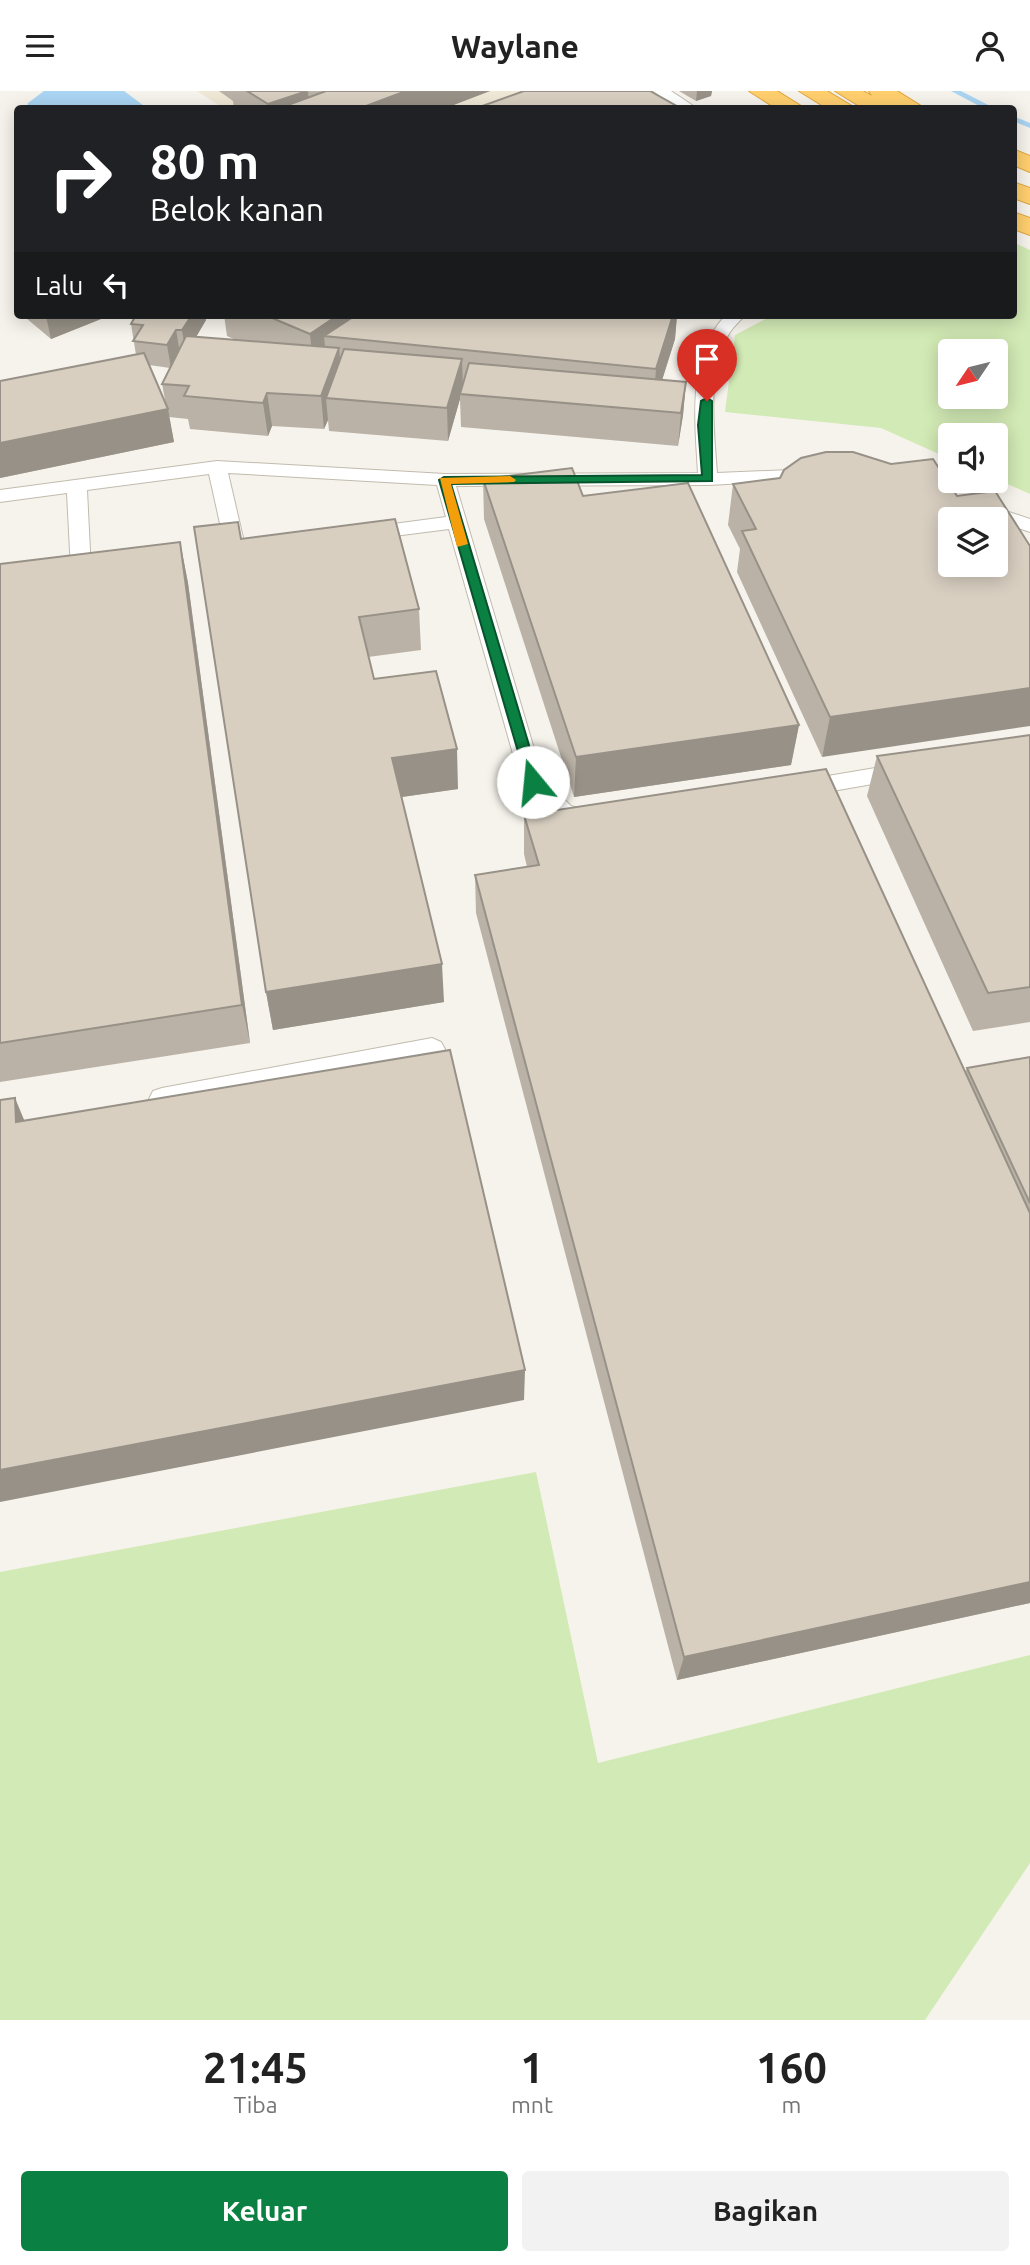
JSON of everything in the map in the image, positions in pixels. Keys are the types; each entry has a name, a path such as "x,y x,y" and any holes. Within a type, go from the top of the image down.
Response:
{"highway":[{"path":"760,91 787,105"},
{"path":"810,91 838,105"},
{"path":"846,91 874,105"},
{"path":"880,91 907,105"}],"lane":[{"path":"660,91 684,105"},
{"path":"708,479 704,425 712,354 718,335 732,319"},
{"path":"0,496 217,467 444,480 708,479 806,474 832,477"},
{"path":"217,467 237,555"},
{"path":"444,480 533,782 563,812 600,822 614,820"},
{"path":"77,487 81,571"},
{"path":"964,503 1030,526"},
{"path":"339,538 455,521"},
{"path":"775,793 923,768"},
{"path":"135,1104 432,1049"}],"shaded area":[{"path":"197,91 534,91 499,105 218,105"}],"green space":[{"path":"1017,244 1030,250 1030,494 1008,484 1008,423 938,423 938,454 881,428 725,412 735,335 765,319 1017,319"},
{"path":"536,1472 598,1763 1030,1655 1030,1863 925,2020 0,2020 0,1572"}],"water":[{"path":"44,91 124,91 143,105 28,105"}],"building":[{"path":"247,91 307,91 268,104"},
{"path":"326,91 406,91 369,105 288,105"},
{"path":"524,91 650,91 675,105 485,105"},
{"path":"134,319 189,319 182,330 176,330 167,345 133,341 143,325 131,324"},
{"path":"274,319 332,319 310,334"},
{"path":"350,319 672,319 656,369 324,336"},
{"path":"186,336 339,348 321,396 267,393 263,403 184,396 189,386 162,384"},
{"path":"344,349 462,359 447,408 326,398"},
{"path":"144,353 168,409 0,443 0,381"},
{"path":"469,363 686,382 681,413 460,394"},
{"path":"826,452 853,452 891,464 933,459 938,467 938,493 955,493 957,496 996,493 1005,507 938,507 938,577 1008,577 1008,511 1030,546 1030,688 830,717 742,531 756,529 733,484 780,478 784,470 801,458"},
{"path":"572,468 583,496 688,483 799,725 576,757 483,479"},
{"path":"395,519 419,609 359,617 374,679 436,671 457,749 392,758 442,964 266,992 194,527 238,522 241,539"},
{"path":"180,542 242,1005 0,1043 0,564"},
{"path":"1030,735 1030,987 988,993 877,756"},
{"path":"826,769 1030,1213 1030,1582 684,1657 475,875 539,865 524,815"},
{"path":"450,1050 525,1370 0,1470 0,1100 15,1098 16,1122"},
{"path":"1030,1057 1030,1203 967,1068"}],"waterway":[{"path":"955,91 984,105"},
{"path":"1017,120 1030,126"}],"slow traffic":[{"path":"462,544 444,480 510,480"}],"route":[{"path":"533,782 444,480 708,479 704,425 707,401"}]}
